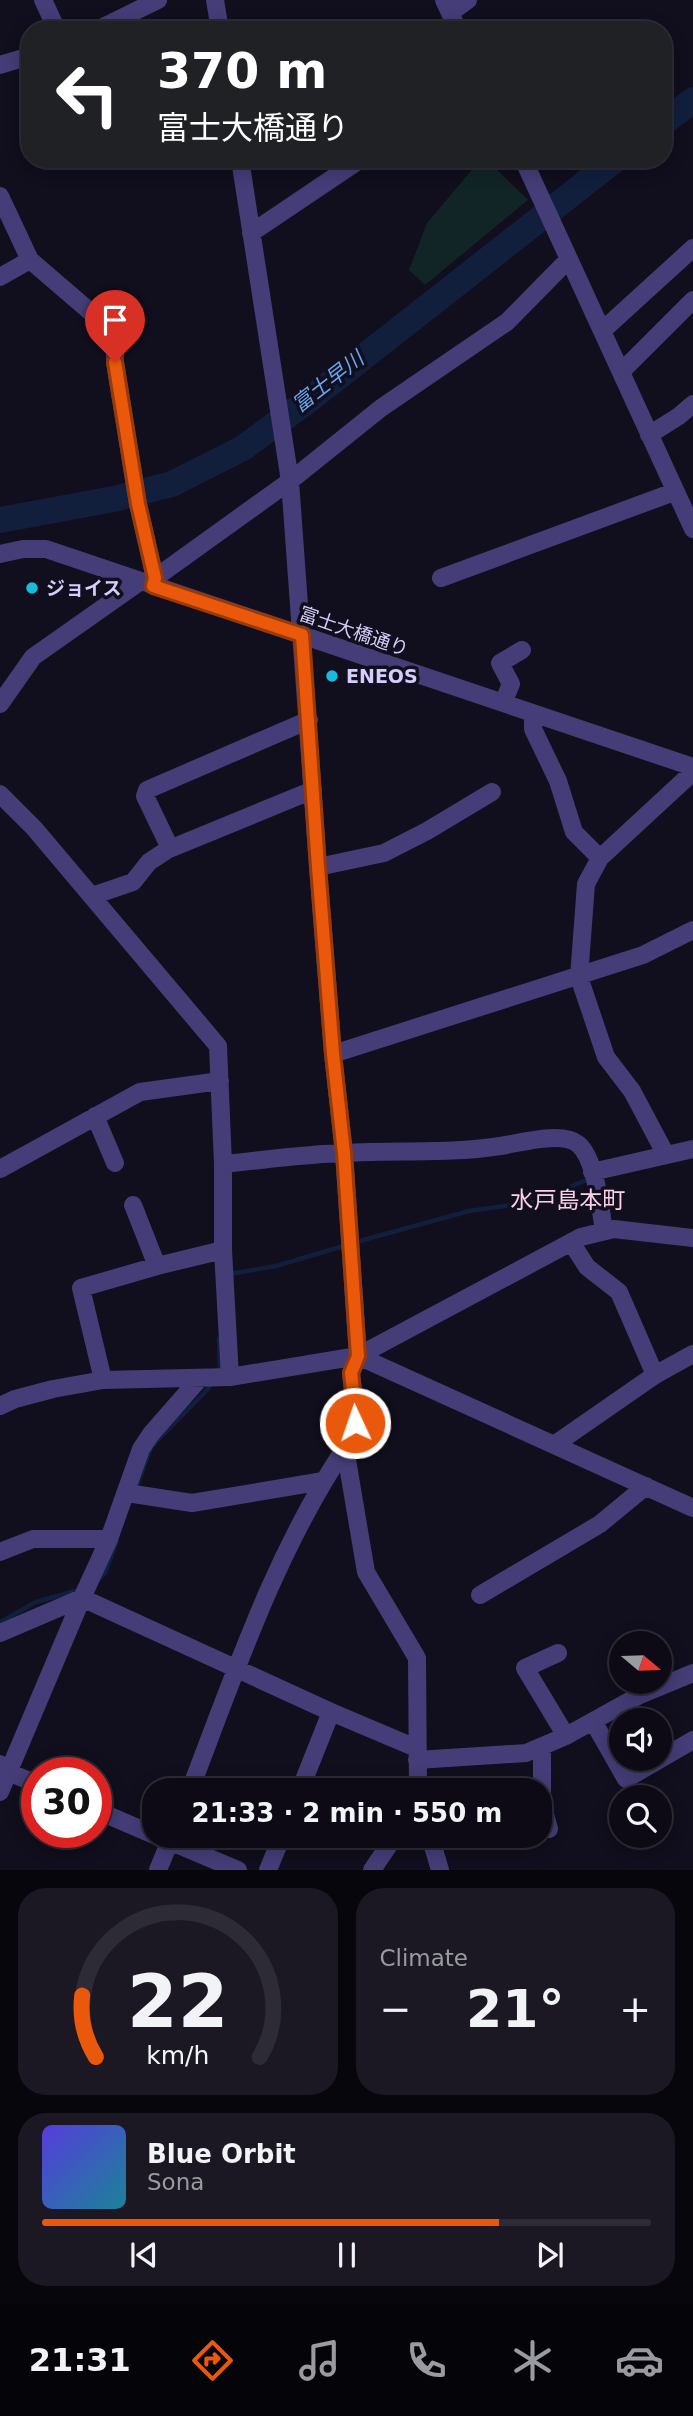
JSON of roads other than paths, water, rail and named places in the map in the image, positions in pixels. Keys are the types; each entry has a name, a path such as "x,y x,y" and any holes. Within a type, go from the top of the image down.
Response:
{"street":[{"path":"43,0 53,21"},
{"path":"115,21 158,0"},
{"path":"215,0 218,21"},
{"path":"447,7 468,0"},
{"path":"0,65 21,59"},
{"path":"195,1778 268,1587 323,1481 345,1448 355,1423 351,1373 358,1356 290,481 241,168"},
{"path":"251,233 347,168"},
{"path":"527,168 693,529"},
{"path":"0,196 30,260 115,333 115,362 150,582"},
{"path":"602,331 693,248"},
{"path":"0,277 30,260"},
{"path":"0,704 33,657 150,582 290,481 381,408 507,322 568,260"},
{"path":"621,372 693,300"},
{"path":"649,435 693,404"},
{"path":"441,578 674,492"},
{"name":"富士大橋通り","path":"0,554 23,549 46,549 150,582 693,769"},
{"path":"503,703 511,684 500,663 522,650"},
{"path":"533,713 533,729 558,781 574,832 600,858"},
{"path":"170,848 145,796 147,790 309,720"},
{"path":"666,1155 632,1091 606,1057 579,977 586,884 600,858 693,769"},
{"path":"92,896 133,882 149,862 170,848 313,790"},
{"path":"318,867 384,853 492,792"},
{"path":"0,794 34,828 218,1046 223,1164 223,1250 230,1377"},
{"path":"333,1054 643,955 693,930"},
{"path":"0,1169 140,1092 220,1080"},
{"path":"95,1116 115,1163"},
{"path":"223,1164 344,1153 469,1151 552,1138 567,1139 577,1143 586,1153 604,1230"},
{"path":"592,1172 693,1149"},
{"path":"133,1205 158,1266"},
{"path":"0,1406 53,1389 103,1380 230,1377 358,1356 571,1241 604,1230 629,1229 693,1238"},
{"path":"571,1241 587,1267 619,1292 655,1375"},
{"path":"103,1380 81,1288 223,1250"},
{"path":"554,1445 655,1375 693,1354"},
{"path":"358,1356 693,1508"},
{"path":"0,1792 4,1768 109,1539 141,1449 151,1434 203,1378"},
{"path":"345,1448 366,1572 417,1658 417,1778"},
{"path":"127,1493 192,1503 323,1481"},
{"path":"480,1595 600,1524 646,1486"},
{"path":"0,1552 33,1539 109,1539"},
{"path":"0,1633 83,1595 416,1754 526,1753 566,1736 640,1695 693,1673"},
{"path":"558,1653 525,1668 566,1736"},
{"path":"305,1778 331,1712"},
{"path":"593,1721 626,1779 693,1740"},
{"path":"541,1778 542,1746"},
{"path":"4,1768 21,1776"},
{"path":"112,1816 142,1829"},
{"path":"158,1870 161,1848"},
{"path":"188,1848 238,1870"},
{"path":"268,1870 277,1848"},
{"path":"372,1870 387,1848"},
{"path":"433,1848 440,1870"}],"waterway":[{"name":"富士早川","path":"672,116 693,100"},
{"name":"富士早川","path":"0,520 114,499 172,484 243,448 310,399 605,168"},
{"path":"356,1242 469,1211 533,1202 589,1179"},
{"path":"230,1274 276,1266 347,1245"},
{"path":"218,1371 219,1339"},
{"path":"136,1490 151,1447 212,1382"},
{"path":"98,1580 105,1573 117,1541"},
{"path":"0,1622 36,1602 79,1590"}],"place":[{"name":"ジョイス","path":"32,588"},
{"name":"ENEOS","path":"332,676"}],"district":[{"name":"水戸島本町","path":"568,1200"}]}
